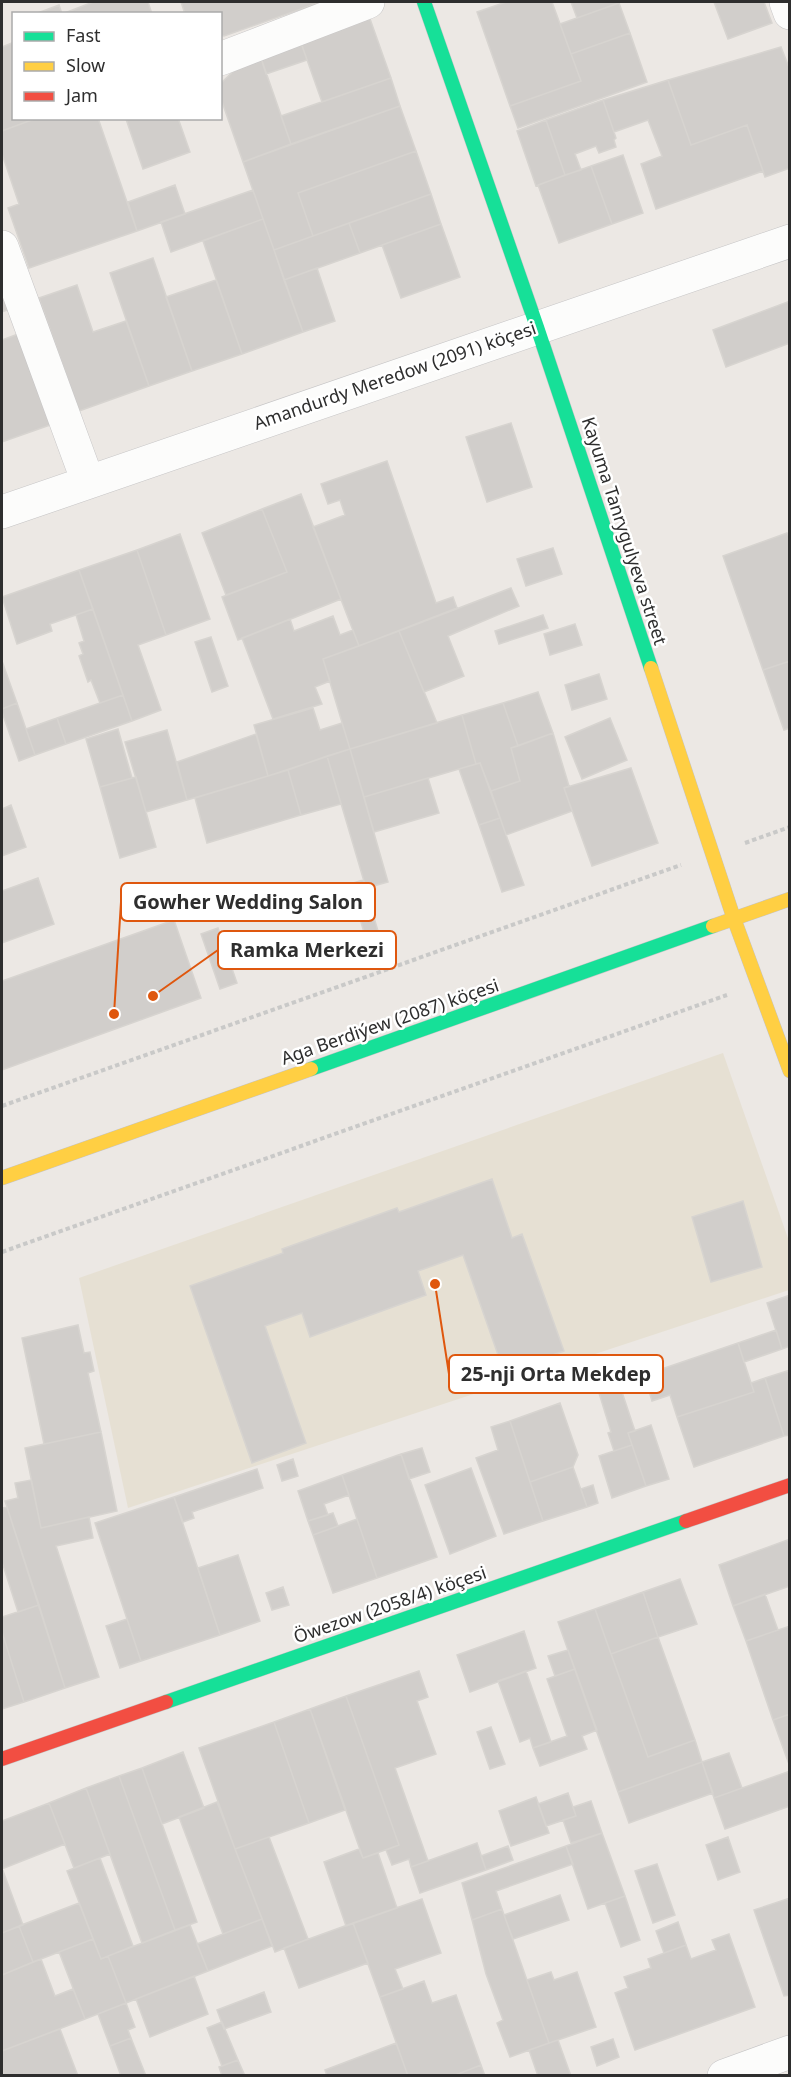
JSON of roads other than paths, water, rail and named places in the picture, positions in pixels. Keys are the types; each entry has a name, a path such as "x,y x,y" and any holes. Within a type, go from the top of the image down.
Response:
{"street":[{"path":"222,58 368,2"},
{"name":"Kayuma Tanrygulyeva street","path":"424,2 537,327 734,919 789,1071"},
{"path":"786,2 789,13"},
{"name":"Amandurdy Meredow (2091) köçesi","path":"2,512 789,241"},
{"path":"2,247 88,482"},
{"name":"Aga Berdiýew (2087) köçesi","path":"2,1178 789,899"},
{"name":"Öwezow (2058/4) köçesi","path":"2,1759 789,1485"},
{"path":"724,2076 789,2052"}],"place":[{"name":"Ramka Merkezi","path":"153,996"},
{"name":"Gowher Wedding Salon","path":"114,1014"},
{"name":"25-nji Orta Mekdep","path":"435,1284"}]}
